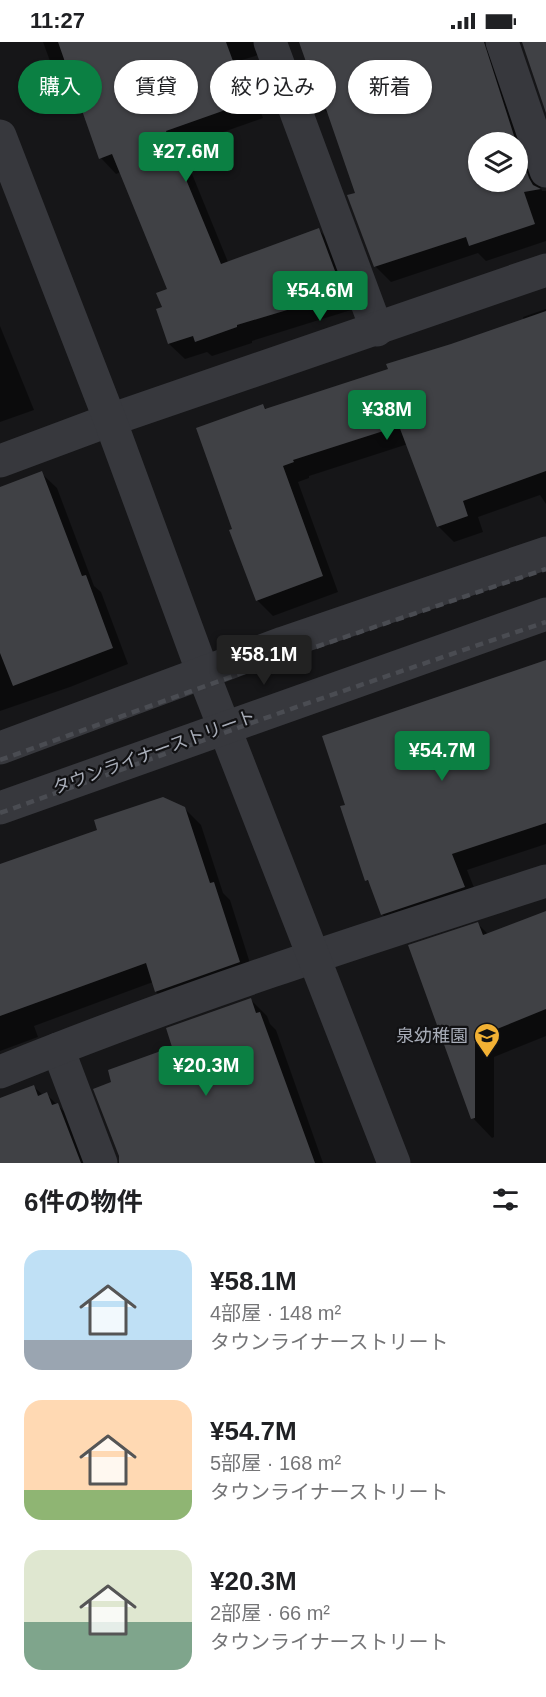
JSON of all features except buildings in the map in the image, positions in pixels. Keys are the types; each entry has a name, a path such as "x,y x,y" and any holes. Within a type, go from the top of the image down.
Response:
{"street":[{"path":"270,42 377,330"},
{"path":"502,42 546,171"},
{"path":"0,136 110,420 203,673 394,1163"},
{"path":"0,461 110,420 546,270"},
{"path":"0,748 203,673 546,553"},
{"name":"タウンライナーストリート","path":"0,808 546,614"},
{"path":"0,1072 313,956 546,881"},
{"path":"58,1049 101,1163"}],"railway":[{"path":"0,760 289,656 546,569"},
{"path":"0,813 302,705 546,622"}],"place":[{"name":"泉幼稚園","path":"487,1059"}]}
